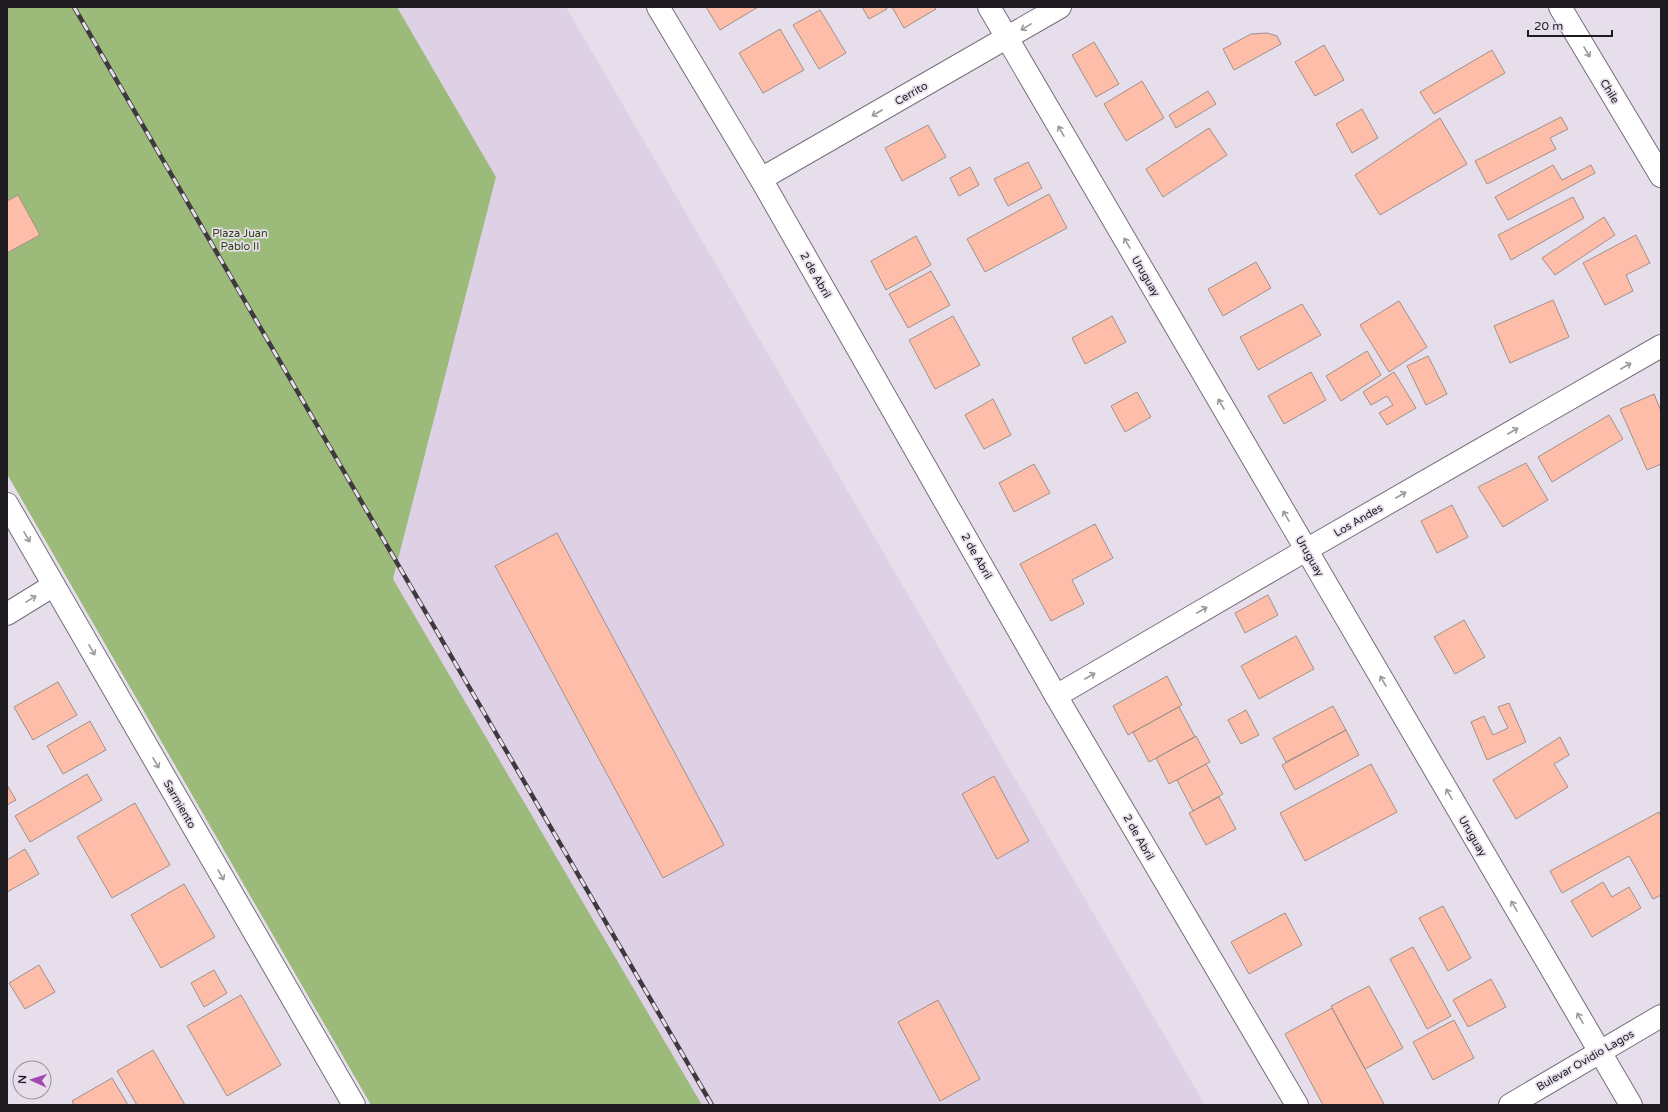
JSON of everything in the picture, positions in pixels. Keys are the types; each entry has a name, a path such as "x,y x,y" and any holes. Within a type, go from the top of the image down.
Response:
{"main road":[{"name":"2 de Abril","path":"658,7 761,179 1056,696 1297,1105"},
{"name":"Uruguay","path":"989,7 1631,1105"},
{"name":"Cerrito","path":"761,179 1060,7"},
{"name":"Chile","path":"1560,7 1661,176"},
{"name":"Los Andes","path":"1056,696 1661,346"},
{"name":"Sarmiento","path":"7,504 346,1102"},
{"path":"7,614 54,585"},
{"name":"Bulevar Ovidio Lagos","path":"1510,1105 1661,1016"}],"shaded area":[{"path":"397,7 566,7 1205,1105 702,1105 393,579 496,177"}],"green space":[{"name":"Plaza Juan Pablo II","path":"7,7 397,7 496,177 393,579 702,1105 371,1105 7,474"}],"building":[{"path":"706,7 758,7 720,30"},
{"path":"862,7 886,7 887,9 869,19"},
{"path":"892,7 935,7 936,9 904,28"},
{"path":"820,10 846,53 819,69 793,25"},
{"path":"780,29 804,70 763,93 739,53"},
{"path":"1267,33 1277,36 1281,44 1234,70 1223,49 1251,34"},
{"path":"1094,42 1119,84 1096,97 1072,55"},
{"path":"1324,45 1344,80 1315,96 1295,62"},
{"path":"1492,50 1505,73 1434,114 1420,92"},
{"path":"1142,81 1164,118 1126,141 1104,104"},
{"path":"1208,91 1216,104 1176,128 1169,115"},
{"path":"1362,109 1378,138 1352,153 1336,124"},
{"path":"1561,117 1568,129 1550,138 1556,149 1487,184 1475,161"},
{"path":"1440,118 1467,164 1380,215 1355,175"},
{"path":"928,125 946,157 902,181 885,148"},
{"path":"1209,128 1227,155 1163,197 1146,169"},
{"path":"1028,162 1042,188 1008,206 994,179"},
{"path":"1553,165 1562,180 1591,165 1595,173 1508,220 1495,197"},
{"path":"970,167 979,185 959,196 950,178"},
{"path":"1049,194 1067,228 985,272 967,239"},
{"path":"18,195 40,235 7,253 7,201"},
{"path":"1573,197 1584,218 1511,260 1498,235"},
{"path":"1604,217 1615,235 1555,275 1542,258"},
{"path":"1636,235 1650,263 1626,275 1633,291 1605,305 1583,263"},
{"path":"916,236 931,265 886,290 871,261"},
{"path":"1256,262 1271,288 1223,316 1208,289"},
{"path":"931,271 950,305 908,328 889,294"},
{"path":"1553,300 1569,337 1510,363 1494,326"},
{"path":"1399,301 1427,347 1389,372 1360,325"},
{"path":"1302,304 1321,335 1258,370 1240,337"},
{"path":"953,316 980,365 935,389 909,340"},
{"path":"1112,316 1126,342 1085,364 1072,338"},
{"path":"1367,351 1381,375 1341,401 1326,376"},
{"path":"1428,356 1447,394 1426,405 1407,366"},
{"path":"1311,372 1326,400 1284,424 1268,396"},
{"path":"1394,372 1416,408 1387,425 1379,413 1393,405 1387,396 1371,405 1363,392"},
{"path":"1137,392 1151,417 1125,432 1111,406"},
{"path":"1654,394 1661,411 1661,464 1647,470 1620,409"},
{"path":"993,399 1011,435 984,449 965,415"},
{"path":"1609,415 1623,439 1552,482 1538,457"},
{"path":"1526,463 1548,500 1503,527 1478,487"},
{"path":"1034,464 1050,493 1014,512 999,483"},
{"path":"1452,505 1468,537 1437,553 1421,521"},
{"path":"1095,524 1113,558 1072,580 1084,604 1051,621 1020,564"},
{"path":"557,533 724,845 663,878 495,566"},
{"path":"1268,595 1278,615 1245,633 1235,613"},
{"path":"1464,620 1485,657 1455,674 1434,637"},
{"path":"1296,636 1314,669 1259,699 1241,666"},
{"path":"1167,676 1182,705 1128,735 1113,706"},
{"path":"58,682 77,715 33,740 14,707"},
{"path":"1509,703 1526,742 1487,760 1471,722 1484,716 1493,735 1508,728 1498,707"},
{"path":"1333,706 1346,730 1286,762 1273,738"},
{"path":"1179,707 1195,737 1149,762 1133,732"},
{"path":"1246,710 1259,735 1241,744 1228,720"},
{"path":"90,721 106,750 63,774 47,746"},
{"path":"1346,730 1359,755 1295,790 1282,765"},
{"path":"1196,736 1210,762 1169,784 1156,758"},
{"path":"1560,737 1569,755 1554,764 1568,787 1516,819 1493,780"},
{"path":"1206,764 1223,794 1193,811 1177,780"},
{"path":"1371,764 1397,812 1305,861 1280,813"},
{"path":"87,774 102,800 30,842 15,816"},
{"path":"994,776 1029,841 997,859 962,794"},
{"path":"7,785 16,800 7,805"},
{"path":"1219,797 1236,829 1206,845 1189,813"},
{"path":"135,803 170,865 112,898 77,837"},
{"path":"1659,812 1661,817 1661,895 1653,899 1629,856 1562,893 1550,871"},
{"path":"25,849 39,874 7,892 7,860"},
{"path":"1603,882 1612,897 1629,887 1641,908 1592,937 1571,901"},
{"path":"184,884 215,937 161,968 131,915"},
{"path":"1443,906 1471,958 1448,971 1419,918"},
{"path":"1285,913 1302,945 1249,974 1231,942"},
{"path":"1413,947 1451,1016 1427,1029 1390,959"},
{"path":"39,965 55,992 25,1009 9,983"},
{"path":"214,970 227,993 204,1007 191,983"},
{"path":"1491,979 1506,1007 1468,1027 1453,1000"},
{"path":"1369,986 1403,1048 1365,1069 1331,1006"},
{"path":"241,995 281,1065 227,1096 187,1026"},
{"path":"938,1000 980,1079 940,1101 898,1022"},
{"path":"1332,1008 1384,1104 1383,1105 1323,1105 1285,1034"},
{"path":"1454,1020 1474,1058 1433,1080 1413,1042"},
{"path":"153,1050 185,1105 137,1105 117,1071"},
{"path":"112,1078 128,1105 74,1105 72,1101"}],"railway":[{"path":"74,7 712,1105"}]}
